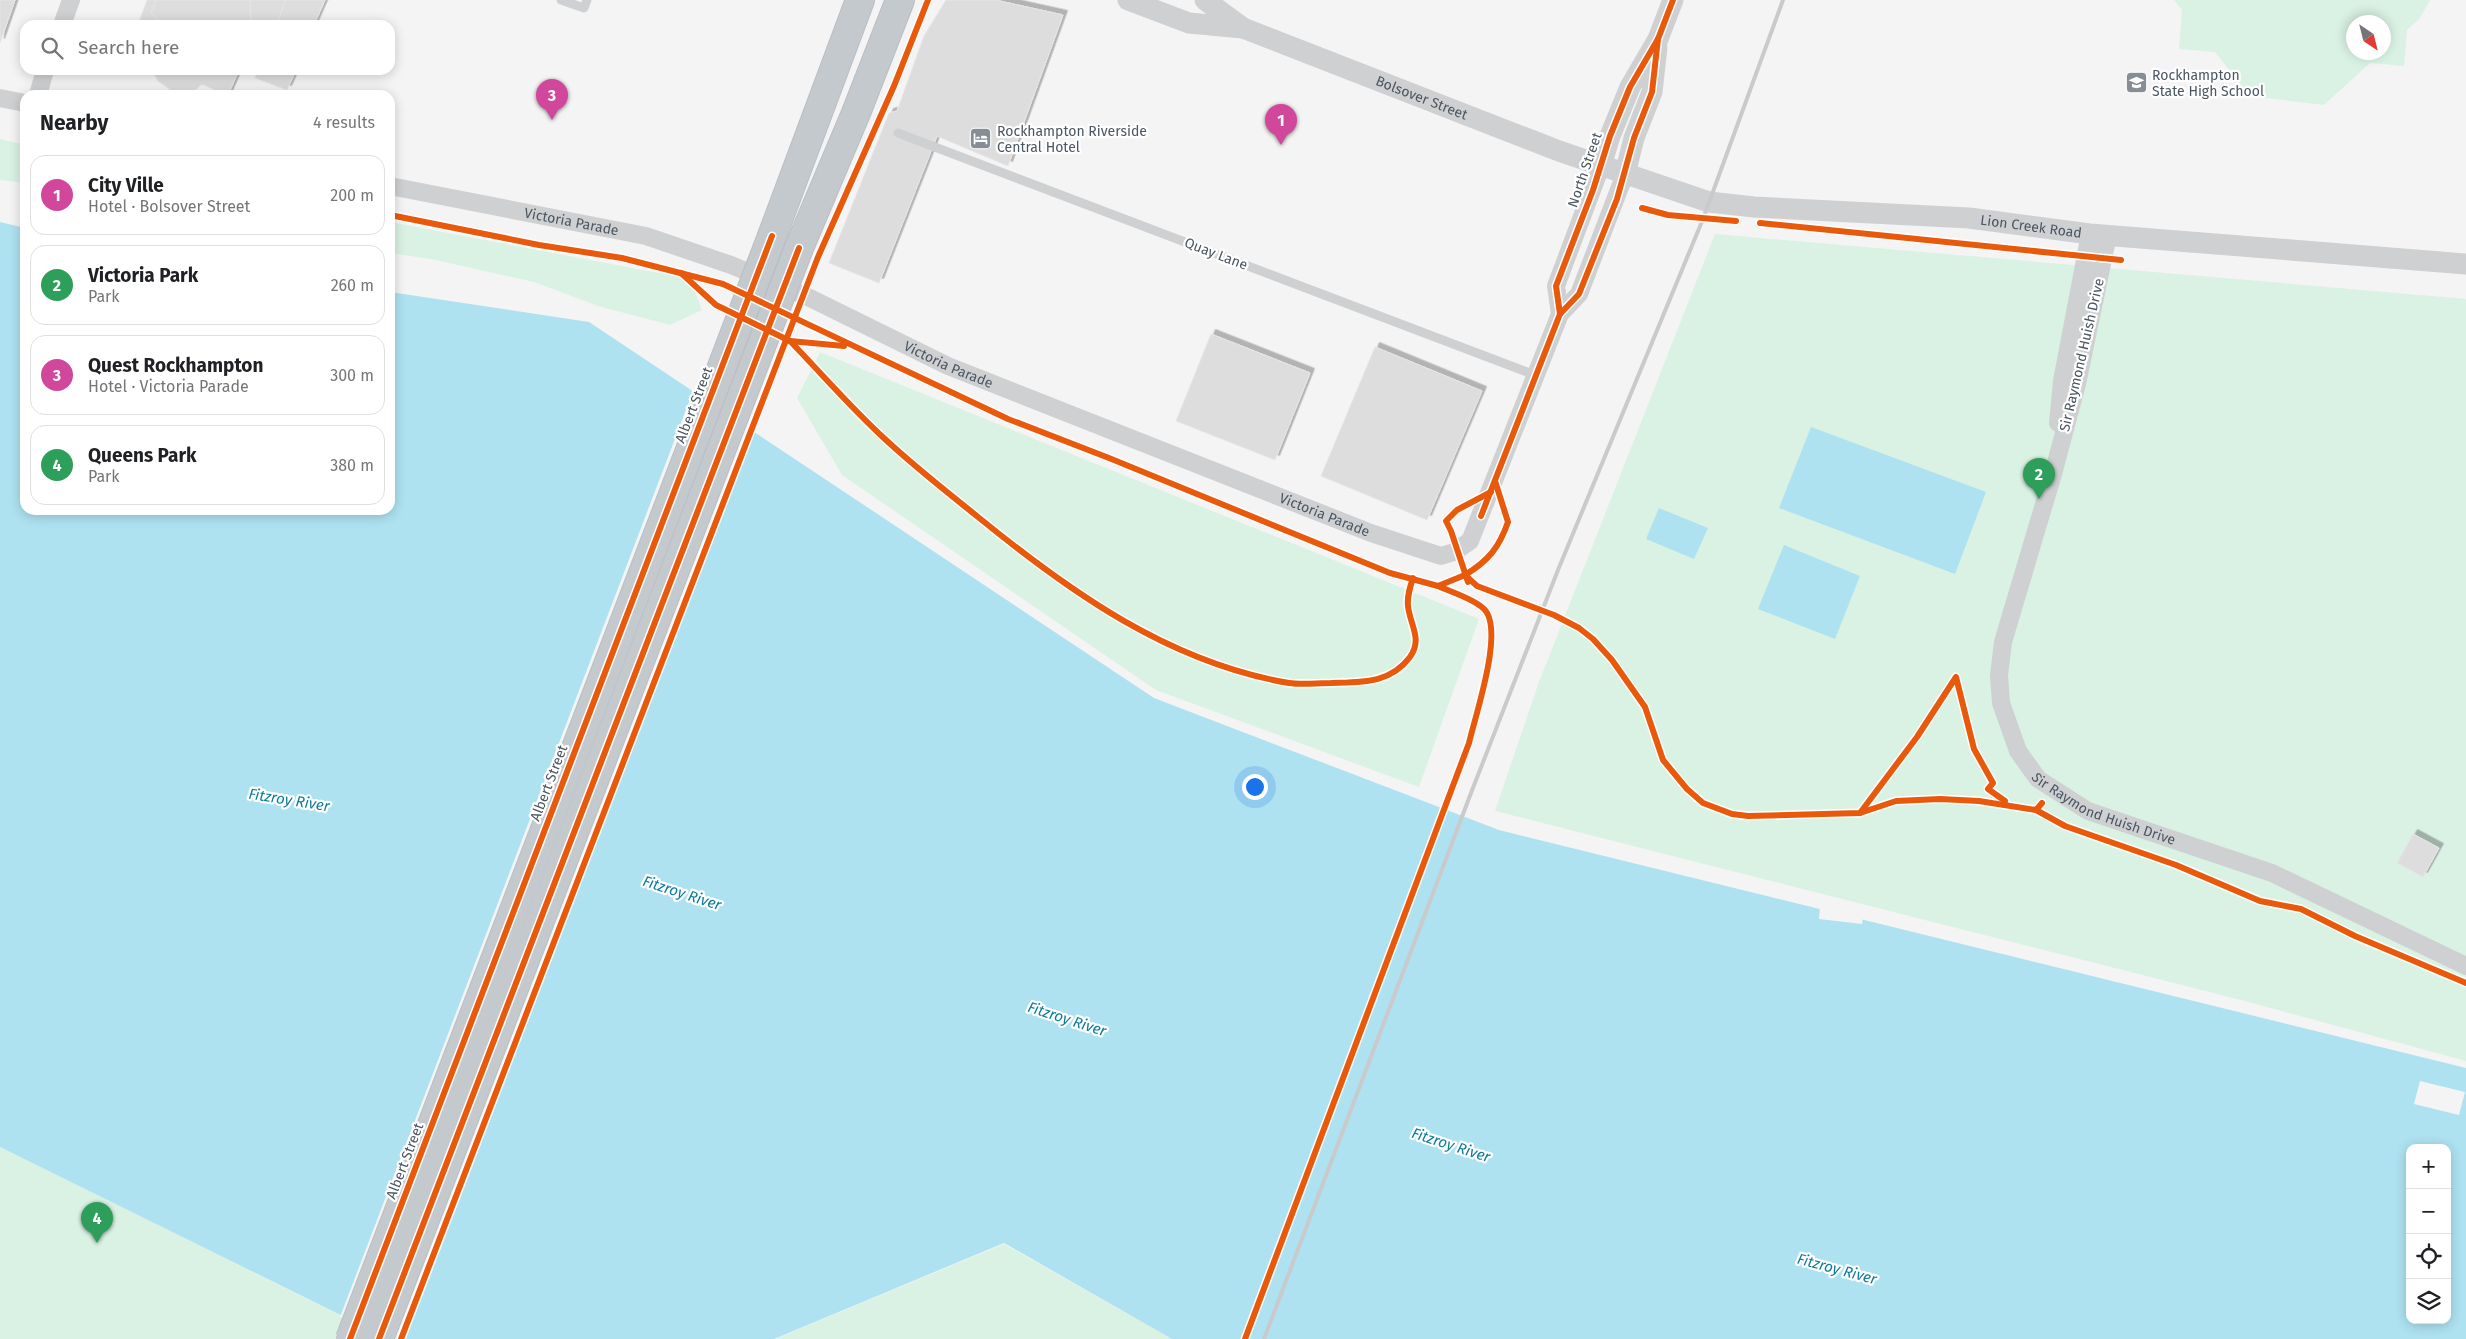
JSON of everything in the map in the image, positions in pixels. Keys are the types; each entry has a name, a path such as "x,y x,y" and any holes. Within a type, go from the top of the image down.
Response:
{"highway":[{"name":"Albert Street","path":"350,1339 772,236 860,0"},
{"path":"378,1339 799,248 856,113 900,0"},
{"path":"856,113 915,0"}],"street":[{"path":"64,20 71,0"},
{"name":"Bolsover Street","path":"1128,0 1189,23 1243,28"},
{"name":"Bolsover Street","path":"1205,0 1243,28 1602,166"},
{"name":"North Street","path":"1560,314 1556,286 1602,166 1610,136 1630,87 1658,39 1673,0"},
{"name":"North Street","path":"1481,516 1560,314 1579,294 1625,174 1634,138 1652,92 1658,39"},
{"path":"39,90 44,75"},
{"path":"0,98 20,102"},
{"name":"Lion Creek Road","path":"1602,166 1716,203 1970,218 2099,234 2466,264"},
{"name":"Victoria Parade","path":"395,187 646,236 731,265 810,298 948,366 1371,534 1441,556 1454,552 1470,541 1481,516"},
{"name":"Sir Raymond Huish Drive","path":"2099,234 2077,384 2053,474 2003,642 1999,675 2001,703 2018,751 2038,778 2088,812 2272,873 2466,966"}],"lane":[{"path":"562,0 584,8 587,0"},
{"name":"Quay Lane","path":"898,133 1535,375"}],"green space":[{"path":"2174,0 2430,0 2420,18 2407,30 2404,66 2370,63 2324,105 2250,96 2215,52 2179,49 2182,10"},
{"path":"0,139 20,144 20,182 0,180"},
{"path":"395,223 690,279 702,310 670,325 598,306 534,282 431,259 395,254"},
{"path":"1715,234 2466,299 2466,1061 2241,1000 1495,811 1539,682"},
{"path":"820,352 1479,619 1419,787 1156,690 842,475 797,398"},
{"path":"0,1147 388,1339 0,1339"},
{"path":"1004,1244 1172,1339 775,1339"}],"water":[{"name":"Fitzroy River","path":"0,222 20,227 20,515 395,515 395,293 589,322 1154,698 1499,830 2466,1068 2466,1339 1172,1339 1004,1243 774,1339 389,1339 0,1147"},
{"path":"1811,427 1986,492 1955,574 1779,508"},
{"path":"1659,508 1708,528 1694,559 1646,539"},
{"path":"1784,545 1860,576 1835,639 1758,609"}],"pier":[{"path":"694,389 755,430 406,1339 384,1339 340,1317"},
{"path":"1820,906 1863,917 1862,924 1819,919"},
{"path":"2420,1081 2465,1092 2459,1115 2414,1104"}],"building":[{"path":"0,0 15,0 0,43"},
{"path":"147,0 286,1 278,20 140,20"},
{"path":"156,0 250,0 251,19 159,20 151,13"},
{"path":"286,0 325,0 316,20 278,20"},
{"name":"Rockhampton Riverside Central Hotel","path":"946,0 995,0 1063,15 1008,166 937,136 879,283 829,263 889,113 897,111 924,36"},
{"path":"155,75 237,75 230,90 216,90 201,84 194,90 171,90 158,81"},
{"path":"256,75 294,75 287,90 255,78"},
{"path":"1211,334 1310,373 1275,460 1176,421"},
{"path":"1375,347 1482,391 1427,520 1321,476"},
{"path":"2413,834 2439,848 2423,877 2397,863"}],"railway":[{"path":"1264,1339 1471,793 1558,570 1703,219 1783,0"}],"cycle path":[{"path":"401,1339 818,257 894,86 928,0"},
{"path":"1560,314 1556,286 1593,190 1610,136 1630,87 1658,39 1673,0"},
{"path":"1481,516 1560,314 1579,294 1617,199 1634,138 1652,92 1658,39"},
{"path":"1642,208 1668,215 1736,221"},
{"path":"395,216 539,245 622,258 723,284 1008,419 1109,458 1390,573 1438,586 1465,575 1477,586 1554,615 1579,628 1593,639 1612,660 1645,707 1663,760 1687,789 1703,803 1732,814 1748,816 1860,813 1896,801 1940,799 1979,801 2036,810"},
{"path":"1760,223 2121,260"},
{"path":"350,1339 772,236"},
{"path":"379,1339 799,248"},
{"path":"681,273 716,305 790,341"},
{"path":"844,346 790,341 849,404 886,440 1013,545 1085,597 1123,621 1203,659 1245,673 1294,684 1353,682 1384,677 1402,666 1414,650 1416,638 1408,602 1413,578"},
{"path":"1465,575 1486,559 1497,547 1508,522 1495,481"},
{"path":"1468,582 1446,521 1457,510 1491,492"},
{"path":"1245,1339 1469,743 1482,693 1490,652 1491,633 1489,618 1478,604 1438,586"},
{"path":"1860,813 1917,737 1956,677 1974,749 1993,783 1988,789 2005,801 2004,805"},
{"path":"2042,803 2036,810 2065,826 2176,865 2260,901 2301,909 2355,936 2466,983"}],"place":[{"name":"Rockhampton State High School","path":"2136,83"},
{"name":"Quest Rockhampton","path":"552,120"},
{"name":"Rockhampton Riverside Central Hotel","path":"981,139"},
{"name":"City Ville","path":"1281,145"},
{"name":"Victoria Park","path":"2039,499"},
{"name":"Queens Park","path":"97,1243"}]}
